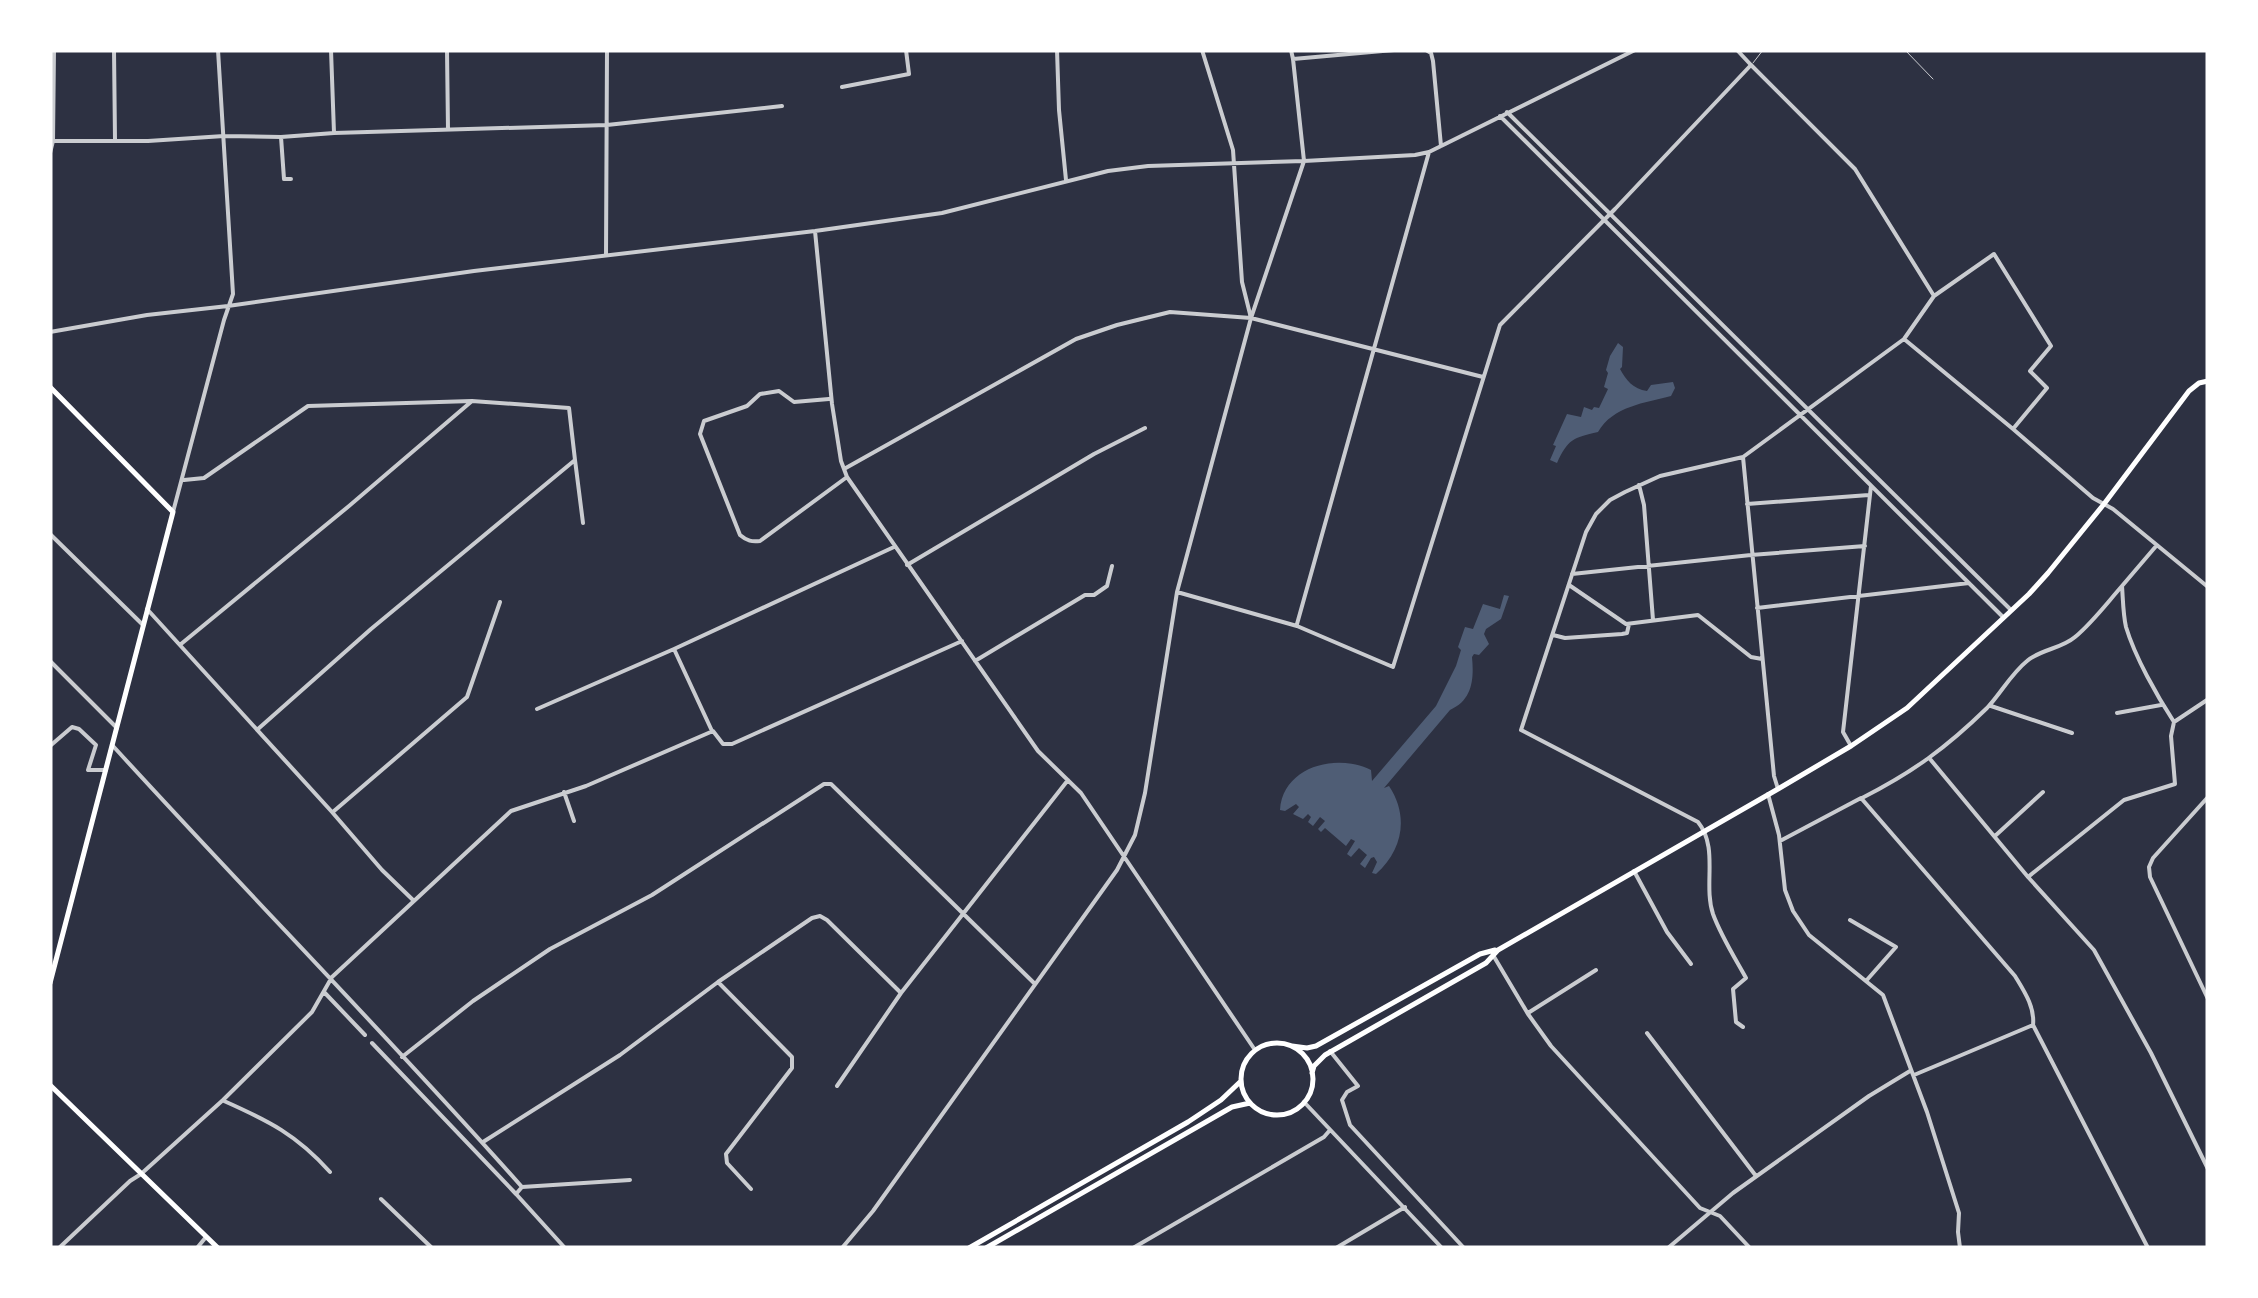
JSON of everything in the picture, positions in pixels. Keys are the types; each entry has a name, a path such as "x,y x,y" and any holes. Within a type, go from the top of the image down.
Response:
{"main road":[{"path":"1312,1074 1318,1060 1330,1052 1851,746 1908,708 2048,573 2189,392 2208,381"},
{"path":"50,386 173,512 113,746 54,948 50,982"},
{"path":"1292,1046 1305,1057 1312,1086 1304,1102 1294,1110 1277,1115 1265,1113 1250,1103 1241,1081 1244,1064 1255,1050 1276,1043 1316,1046 1480,954 1495,952"},
{"path":"970,1248 1172,1132 1221,1100 1241,1081"},
{"path":"50,1085 218,1248"},
{"path":"986,1248 1232,1107 1250,1103"}],"street":[{"path":"50,153 54,50"},
{"path":"114,50 114,141"},
{"path":"173,512 233,294 218,50"},
{"path":"331,50 334,134"},
{"path":"448,50 448,130"},
{"path":"606,255 607,50"},
{"path":"842,87 909,74 906,50"},
{"path":"1057,50 1066,181"},
{"path":"1202,50 1232,150 1243,292 1250,318"},
{"path":"842,1248 873,1211 1117,870 1135,835 1145,794 1176,592 1250,318 1304,162 1291,50"},
{"path":"1293,59 1394,50"},
{"path":"1426,50 1433,61 1442,146"},
{"path":"50,332 147,314 474,270 942,213 1066,181 1148,166 1304,162 1429,152 1635,50"},
{"path":"1737,50 1855,169 1934,296"},
{"path":"1176,592 1297,626 1393,667 1500,326 1751,65"},
{"path":"53,142 607,125 782,106"},
{"path":"1507,112 2011,610"},
{"path":"1500,116 2004,618"},
{"path":"281,137 284,179 291,179"},
{"path":"1297,626 1429,152"},
{"path":"815,230 831,399 847,477 1038,751 1082,792 1255,1050"},
{"path":"1743,1027 1736,1022 1733,989 1746,978 1712,912 1710,854 1705,831 1698,822 1521,730 1586,532 1610,500 1639,486 1660,476 1743,457 1904,340 1934,296 1994,254 2051,346 2030,371 2047,388 2013,429"},
{"path":"844,469 1076,339 1117,324 1170,312 1250,318 1484,377"},
{"path":"1904,340 2093,498 2208,587"},
{"path":"831,399 796,402 776,390 760,394 747,406 704,421 700,434 740,535 753,542 760,541 847,477"},
{"path":"182,480 204,478 308,406 472,400 570,408 583,524"},
{"path":"181,644 472,400"},
{"path":"907,565 1145,428"},
{"path":"1743,457 1778,789"},
{"path":"258,729 574,460"},
{"path":"1639,486 1644,504 1653,620"},
{"path":"1851,746 1843,732 1871,486"},
{"path":"1746,504 1869,496"},
{"path":"50,534 143,625"},
{"path":"1780,841 1930,759 1989,706 2024,662 2074,638 2157,545"},
{"path":"1572,574 1865,546"},
{"path":"537,708 894,547"},
{"path":"975,660 1107,586 1112,566"},
{"path":"1757,608 1969,583"},
{"path":"1569,585 1629,624 1698,616 1751,657 1762,659"},
{"path":"2122,586 2126,626 2174,722"},
{"path":"332,812 467,697 500,602"},
{"path":"148,609 412,900"},
{"path":"1552,634 1565,638 1622,634 1629,624"},
{"path":"674,649 713,731 723,744 732,744 962,640"},
{"path":"50,661 117,728"},
{"path":"2028,877 2124,800 2175,784 2170,736 2174,722 2207,700"},
{"path":"2117,713 2162,704"},
{"path":"1989,706 2072,733"},
{"path":"50,746 72,726 96,745 88,770 106,770"},
{"path":"59,1248 222,1100 312,1012 332,978 511,811 586,786 713,731"},
{"path":"113,746 522,1187"},
{"path":"1930,759 2094,950 2151,1053 2208,1169"},
{"path":"837,1086 901,993 1068,780"},
{"path":"402,1057 473,1001 550,949 652,894 824,784 837,787 1036,984"},
{"path":"564,792 574,821"},
{"path":"1994,837 2043,792"},
{"path":"1768,794 1780,841 1785,890 1793,911 1809,935 1883,995 1959,1213 1960,1248"},
{"path":"2208,797 2149,867 2150,877 2208,998"},
{"path":"1861,798 2027,996 2034,1026 2148,1248"},
{"path":"1634,871 1667,932 1690,964"},
{"path":"483,1142 620,1055 812,918 820,916 901,993"},
{"path":"1850,920 1896,947 1866,981"},
{"path":"1495,952 1528,1014 1551,1046 1700,1208 1720,1216 1750,1248"},
{"path":"1528,1014 1596,970"},
{"path":"718,982 794,1062 726,1154 727,1164 751,1189"},
{"path":"324,992 365,1036"},
{"path":"1668,1248 1709,1211 1868,1096 1913,1072 2034,1026"},
{"path":"1647,1033 1756,1176"},
{"path":"372,1043 565,1248"},
{"path":"1330,1052 1358,1086 1342,1100 1350,1125 1464,1248"},
{"path":"222,1100 290,1134 330,1172"},
{"path":"1304,1102 1442,1248"},
{"path":"1133,1248 1330,1130"},
{"path":"516,1194 522,1187 630,1180"},
{"path":"382,1199 432,1248"},
{"path":"1336,1248 1405,1208"},
{"path":"197,1248 206,1237"}],"lane":[{"path":"1751,65 1763,50"},
{"path":"1905,50 1933,79"}],"water":[{"path":"1618,343 1623,347 1620,369 1630,383 1647,391 1651,385 1673,382 1671,396 1621,411 1598,432 1572,441 1557,463 1550,460 1567,414 1581,417 1584,407 1599,408 1608,389 1604,387 1610,356"},
{"path":"1504,595 1509,596 1501,619 1484,634 1489,644 1472,657 1468,694 1384,788 1389,786 1395,797 1400,832 1392,854 1376,874 1372,873 1377,862 1374,857 1365,868 1360,864 1367,855 1359,848 1351,857 1347,854 1355,841 1351,839 1346,846 1325,828 1321,832 1318,829 1325,821 1320,817 1313,826 1308,822 1308,814 1303,819 1293,814 1299,807 1296,804 1280,810 1291,783 1314,767 1357,765 1371,770 1372,781 1436,706 1456,666 1465,627 1473,629 1483,604 1500,609"}]}
